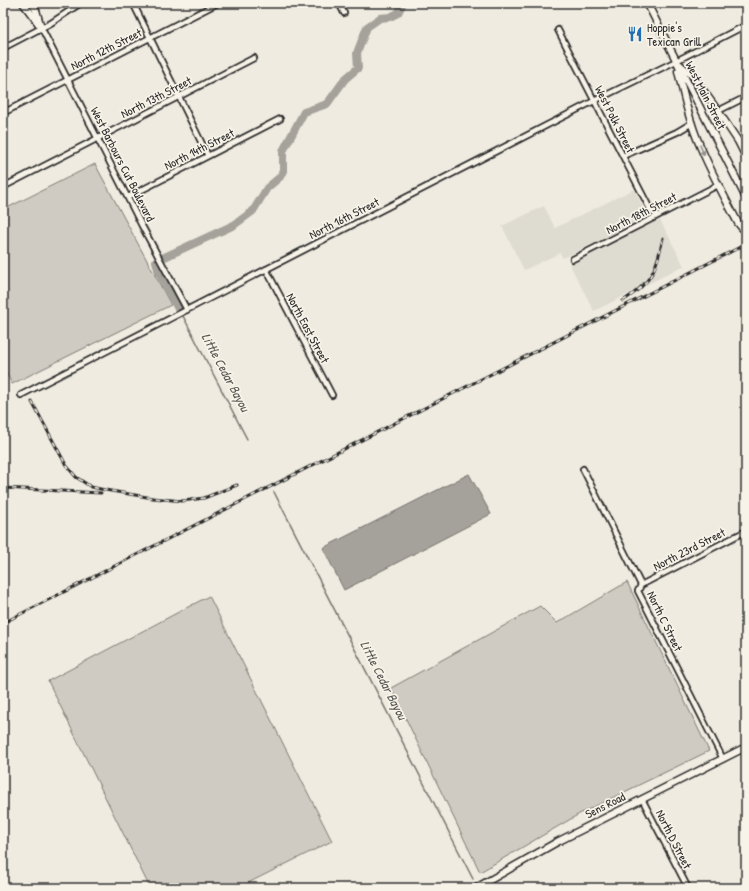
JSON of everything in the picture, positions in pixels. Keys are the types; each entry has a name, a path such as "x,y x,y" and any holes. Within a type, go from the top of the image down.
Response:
{"main road":[{"name":"West Barbours Cut Boulevard","path":"23,3 41,28"},
{"name":"West Barbours Cut Boulevard","path":"32,3 36,10 41,28"},
{"name":"West Main Street","path":"647,3 746,198"},
{"path":"676,61 693,76 718,111 746,157"},
{"path":"676,61 692,123 700,147 738,223 742,228 746,229"},
{"name":"Sens Road","path":"476,888 557,842 746,747"}],"street":[{"path":"3,48 41,28 81,3"},
{"path":"133,3 208,156"},
{"name":"North 12th Street","path":"3,113 218,3"},
{"path":"339,3 344,13"},
{"name":"North 16th Street","path":"21,395 594,101 746,25"},
{"name":"West Barbours Cut Boulevard","path":"41,28 163,265 188,310"},
{"name":"West Polk Street","path":"558,30 651,211 657,215"},
{"name":"North 13th Street","path":"3,187 254,58"},
{"path":"718,111 746,96"},
{"name":"North 14th Street","path":"128,197 280,119"},
{"path":"623,156 677,132 692,123"},
{"name":"North 18th Street","path":"573,259 718,185"},
{"name":"North East Street","path":"266,270 332,395"},
{"name":"North C Street","path":"583,469 641,585 638,592 723,759"},
{"name":"North 23rd Street","path":"641,585 746,531"},
{"name":"North D Street","path":"642,799 688,888"}],"shaded area":[{"path":"95,164 171,305 12,384 3,366 3,210"},
{"path":"634,189 648,217 563,258 560,253 524,270 502,226 544,206 555,228"},
{"path":"659,218 684,266 594,311 569,263"},
{"path":"469,474 491,514 344,590 323,548"},
{"path":"627,582 709,751 581,813 480,872 391,688 540,606 557,623"},
{"path":"209,596 332,841 238,888 150,888 48,681"}],"waterway":[{"name":"Little Cedar Bayou","path":"178,309 159,273 156,261 234,225 253,211 267,188 280,177 283,171 283,151 304,112 327,104 345,79 358,68 357,53 367,27 380,18 390,17 398,13 403,3"},
{"name":"Little Cedar Bayou","path":"183,316 247,439"},
{"name":"Little Cedar Bayou","path":"274,492 473,879"}],"railway":[{"path":"623,301 640,288 651,275 658,259 663,238"},
{"path":"3,623 746,244"},
{"path":"32,402 66,465 76,477 91,487 153,498 182,501 204,498 237,485"},
{"path":"3,488 101,493"}],"place":[{"name":"Hoppie's Texican Grill","path":"635,34"}]}
